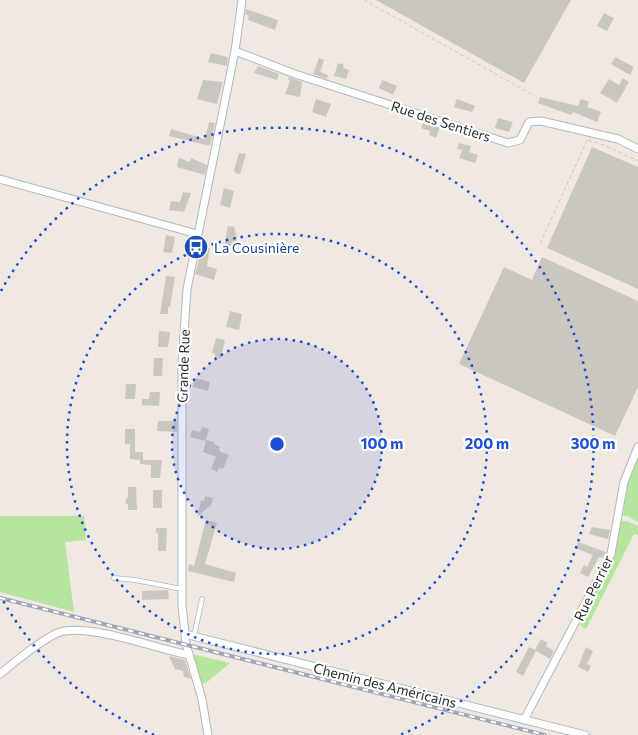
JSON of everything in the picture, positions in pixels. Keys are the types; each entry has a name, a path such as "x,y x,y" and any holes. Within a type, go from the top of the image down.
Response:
{"street":[{"name":"Grande Rue","path":"208,735 202,699 189,656 185,634 182,589 182,362 187,289 235,51 242,0"},
{"name":"Rue des Sentiers","path":"235,51 295,74 508,143 520,140 530,122 541,121 589,137 618,139 638,149"},
{"path":"0,179 197,234"},
{"name":"Rue Perrier","path":"524,720 611,554 624,482 638,447"},
{"path":"0,674 41,642 67,630 97,633 189,656"},
{"name":"Chemin des Américains","path":"185,634 584,735"}],"lane":[{"path":"114,578 182,589"},
{"path":"194,636 202,599"}],"path":[{"path":"364,0 535,96"},
{"path":"540,244 589,137 638,161"}],"green space":[{"path":"638,453 638,522 627,516 621,516 626,484"},
{"path":"0,516 84,516 86,540 65,542 74,612 0,592"},
{"path":"621,521 627,521 638,526 638,535 634,534 586,629 580,625 612,561"},
{"path":"192,654 230,663 206,683 201,684"}],"building":[{"path":"376,0 571,0 524,83"},
{"path":"246,9 278,20 275,30 248,20 249,16 245,14"},
{"path":"604,13 614,18 607,31 597,26"},
{"path":"211,53 228,57 227,66 208,62"},
{"path":"615,57 634,67 630,75 611,64"},
{"path":"319,58 324,60 320,72 328,75 327,79 313,74"},
{"path":"338,63 344,65 343,68 349,70 346,79 334,76"},
{"path":"258,66 279,74 277,80 254,73"},
{"path":"289,77 302,82 300,97 285,94 290,81 288,80"},
{"path":"623,78 629,82 617,103 600,93 609,79 619,85"},
{"path":"203,80 223,82 217,104 197,99"},
{"path":"382,80 397,86 393,95 379,88"},
{"path":"540,97 578,106 581,99 589,102 587,107 601,112 597,122 573,112 571,115 538,103"},
{"path":"316,99 331,104 326,117 312,112"},
{"path":"457,99 475,106 472,112 454,107"},
{"path":"498,118 513,122 509,132 495,128"},
{"path":"424,121 440,127 436,138 429,135 430,131 421,128"},
{"path":"209,122 215,123 210,146 169,136 171,129 205,139"},
{"path":"459,143 471,146 469,152 478,155 475,163 459,158 462,150 457,149"},
{"path":"592,147 638,167 638,289 547,248"},
{"path":"239,153 246,154 240,174 235,173 234,170"},
{"path":"179,158 190,162 191,158 207,165 205,175 177,167"},
{"path":"224,188 234,191 230,208 220,205"},
{"path":"183,192 191,193 184,212 169,210 171,201 180,202"},
{"path":"228,226 234,227 237,238 236,244 232,243 231,248 224,247"},
{"path":"166,235 175,237 172,253 163,252"},
{"path":"203,247 210,248 207,266 217,269 214,280 195,274"},
{"path":"542,257 638,301 638,387 615,436 459,364 504,267 532,280"},
{"path":"166,276 175,277 168,314 160,314"},
{"path":"230,311 242,314 239,330 226,327"},
{"path":"159,331 170,332 168,347 158,347"},
{"path":"216,338 225,340 221,358 215,357 215,354 212,353"},
{"path":"154,358 163,358 162,376 153,376"},
{"path":"195,378 210,382 208,391 193,387"},
{"path":"126,384 136,384 135,399 125,399"},
{"path":"150,392 160,392 159,406 142,405 142,399 149,399"},
{"path":"158,421 177,421 177,432 157,431"},
{"path":"202,427 209,429 206,440 215,442 214,444 220,447 219,451 229,455 223,469 219,468 217,472 211,469 216,457 203,452 206,441 190,437 192,430 200,432"},
{"path":"125,429 135,429 135,452 143,452 143,460 162,460 160,478 151,478 151,465 140,464 140,460 130,459 130,444 125,444"},
{"path":"128,487 136,487 137,510 128,510 128,505 125,502 128,496"},
{"path":"153,490 162,490 162,508 153,508"},
{"path":"205,496 213,498 211,505 197,517 201,500 204,501"},
{"path":"206,520 217,523 205,564 236,573 234,582 188,571 189,564 194,566"},
{"path":"592,527 610,530 608,539 589,534"},
{"path":"156,528 167,528 166,551 158,551 158,533 156,533"},
{"path":"578,542 606,552 603,558 599,557 588,577 580,573 584,565 587,567 593,555 575,548"},
{"path":"168,590 169,599 142,600 142,591"},
{"path":"541,639 548,643 546,646 554,651 550,659 536,651 523,676 516,672 529,647 535,650"},
{"path":"586,647 593,651 587,664 591,666 588,672 578,667"},
{"path":"169,656 185,660 191,679 184,677 183,671 175,669"}],"railway":[{"path":"0,598 545,735"}],"place":[{"name":"La Cousinière","path":"196,247"}]}
